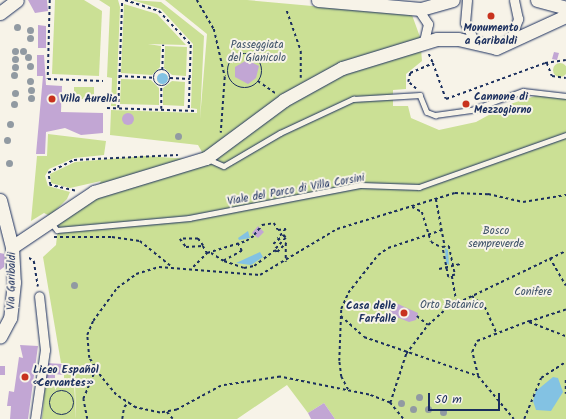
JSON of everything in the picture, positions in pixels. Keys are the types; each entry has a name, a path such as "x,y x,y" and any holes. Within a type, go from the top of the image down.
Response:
{"street":[{"path":"0,13 17,0"},
{"path":"318,0 418,9 453,0"},
{"path":"467,0 465,23 476,44"},
{"path":"510,39 518,14 514,0"},
{"path":"537,0 566,8"},
{"path":"418,9 428,24 424,42"},
{"path":"12,247 49,220 98,190 206,158 284,100 301,89 342,68 424,42 451,38 496,48 510,39 566,16"},
{"name":"Via Garibaldi","path":"0,200 12,247 12,308 0,337"},
{"path":"36,419 45,350 39,296"}],"lane":[{"path":"206,158 224,166 280,132 353,99 420,95 427,112 435,115 471,110 523,91 566,96"},
{"name":"Viale del Parco di Villa Corsini","path":"49,220 57,230 188,218 361,185 420,187 566,135"}],"path":[{"path":"50,0 48,79 104,80"},
{"path":"118,108 123,0 159,11 191,45 189,110"},
{"path":"197,0 214,29 224,74 220,148"},
{"path":"287,11 301,51 301,89"},
{"path":"154,78 162,70 163,45"},
{"path":"248,54 260,63 258,81 242,88 233,83 228,74 233,59 248,54"},
{"path":"415,87 408,82 410,73 433,63 446,99 545,63 566,60"},
{"path":"545,63 552,76 566,78"},
{"path":"162,70 169,78 190,79"},
{"path":"119,76 154,78 161,86 161,109"},
{"path":"161,86 169,78"},
{"path":"258,81 284,100"},
{"path":"107,108 196,111"},
{"path":"69,190 48,183 48,173 62,164 89,158 172,154"},
{"path":"403,419 390,403 349,390 280,377 220,386 192,403 167,412 136,408 129,402 116,395 96,369 89,358 87,335 103,305 117,288 136,274 172,266 248,276 260,275 286,262 337,230 455,193 488,194 523,202 566,196"},
{"path":"436,199 445,247 442,247 448,277 452,276"},
{"path":"412,207 426,220 429,234 434,246 439,246"},
{"path":"210,254 254,236 262,225 274,223 278,230 286,229 273,244"},
{"path":"349,390 341,377 339,361 341,316 348,293 378,255 442,230"},
{"path":"50,234 57,239 112,237 140,241 172,266"},
{"path":"203,246 186,247 180,239 198,239 203,246 207,253 224,262 244,268 254,266 275,250 286,238 278,239"},
{"path":"224,262 242,251 238,243"},
{"path":"275,250 277,252 286,243 286,262"},
{"path":"445,247 449,246 455,276 452,276 454,295 457,304"},
{"path":"390,403 406,354 428,325 457,304 566,251"},
{"path":"193,268 207,253"},
{"path":"29,258 34,261 38,286"},
{"path":"550,258 566,286"},
{"path":"439,269 461,264"},
{"path":"472,296 485,306 496,334"},
{"path":"514,419 478,376 473,346 496,334 566,310"},
{"path":"341,316 364,337 406,354 478,376"},
{"path":"417,316 428,325"},
{"path":"529,322 530,325 566,336"},
{"path":"524,419 541,378 566,362"},
{"path":"87,419 83,399 96,369"},
{"path":"566,380 566,394"},
{"path":"57,419 58,415 50,403 54,394 63,390 73,401 72,409 65,416"},
{"path":"122,419 124,407 129,402"},
{"path":"167,412 173,419"},
{"path":"58,415 65,416"}],"green space":[{"path":"55,0 84,0 102,11 99,76 52,74"},
{"path":"99,0 118,0 120,7 116,106 111,106 112,78 107,77 110,7"},
{"name":"Orto Botanico","path":"132,0 161,2 204,36 200,119 207,34 165,0 247,0 412,15 420,37 422,61 406,74 406,89 393,90 393,106 408,106 411,118 439,130 476,122 507,105 538,95 566,94 566,419 335,419 324,403 308,413 287,385 237,419 76,419 75,383 64,384 64,363 61,363 43,257 56,245 59,218 92,196 101,181 70,188 51,183 50,174 75,162 145,156 190,159 202,152 198,145 110,135 111,110 197,113 197,109 191,108 193,44 161,9"},
{"path":"124,4 157,14 186,45 148,44 161,46 160,67 152,75 121,73"},
{"path":"165,46 187,47 186,76 172,75 164,68"},
{"path":"560,63 565,65 567,70 565,75 560,77 555,75 553,70 555,65"},
{"path":"121,79 151,80 159,88 159,105 120,104"},
{"path":"172,81 185,82 184,106 163,105 163,88"},
{"path":"74,87 94,87 94,99 74,99"},
{"path":"48,134 106,141 104,155 74,158 49,169 45,176 48,186 70,192 67,199 50,216 44,213 31,221 37,156 47,156"},
{"path":"74,383 76,419 42,419 45,386"}],"water":[{"path":"160,73 164,73 166,74 166,82 160,83 157,80 157,76"},
{"path":"248,231 250,238 239,240 238,238"},
{"path":"445,248 448,250 449,265 446,263"},
{"path":"260,252 263,257 251,265 236,263"},
{"path":"553,377 558,378 563,392 551,411 536,410 533,401 536,391"}],"building":[{"path":"28,0 47,0 48,11 35,13"},
{"path":"38,25 46,26 46,48 38,48"},
{"path":"554,52 559,53 557,60 552,59"},
{"path":"37,55 44,55 46,85 62,86 61,112 103,113 103,133 81,135 65,128 46,132 45,154 36,154 43,76 37,76"},
{"path":"247,60 259,66 256,78 248,84 235,77 235,67"},
{"path":"126,113 130,113 134,119 130,125 126,125 122,121 122,117"},
{"path":"258,226 264,232 258,238 252,233"},
{"path":"0,253 5,254 4,267 0,270"},
{"name":"Casa delle Farfalle","path":"398,304 418,313 416,320 409,322 389,314 391,306"},
{"name":"Liceo Español «Cervantes»","path":"20,345 38,346 28,419 10,419 11,406 7,406 9,391 14,392 19,357 23,358"},
{"path":"46,363 63,364 63,375 55,374 55,386 45,386"},
{"path":"0,366 5,366 5,375 0,375"},
{"path":"324,403 335,419 311,419 308,413"}],"place":[{"name":"Monumento a Garibaldi","path":"491,16"},
{"name":"Villa Aurelia","path":"52,99"},
{"name":"Cannone di Mezzogiorno","path":"466,104"},
{"name":"Casa delle Farfalle","path":"404,313"},
{"name":"Liceo Español «Cervantes»","path":"25,377"}],"park label":[{"name":"Passeggiata del Gianicolo","path":"257,52"},
{"name":"Bosco sempreverde","path":"496,238"},
{"name":"Conifere","path":"533,292"}]}
